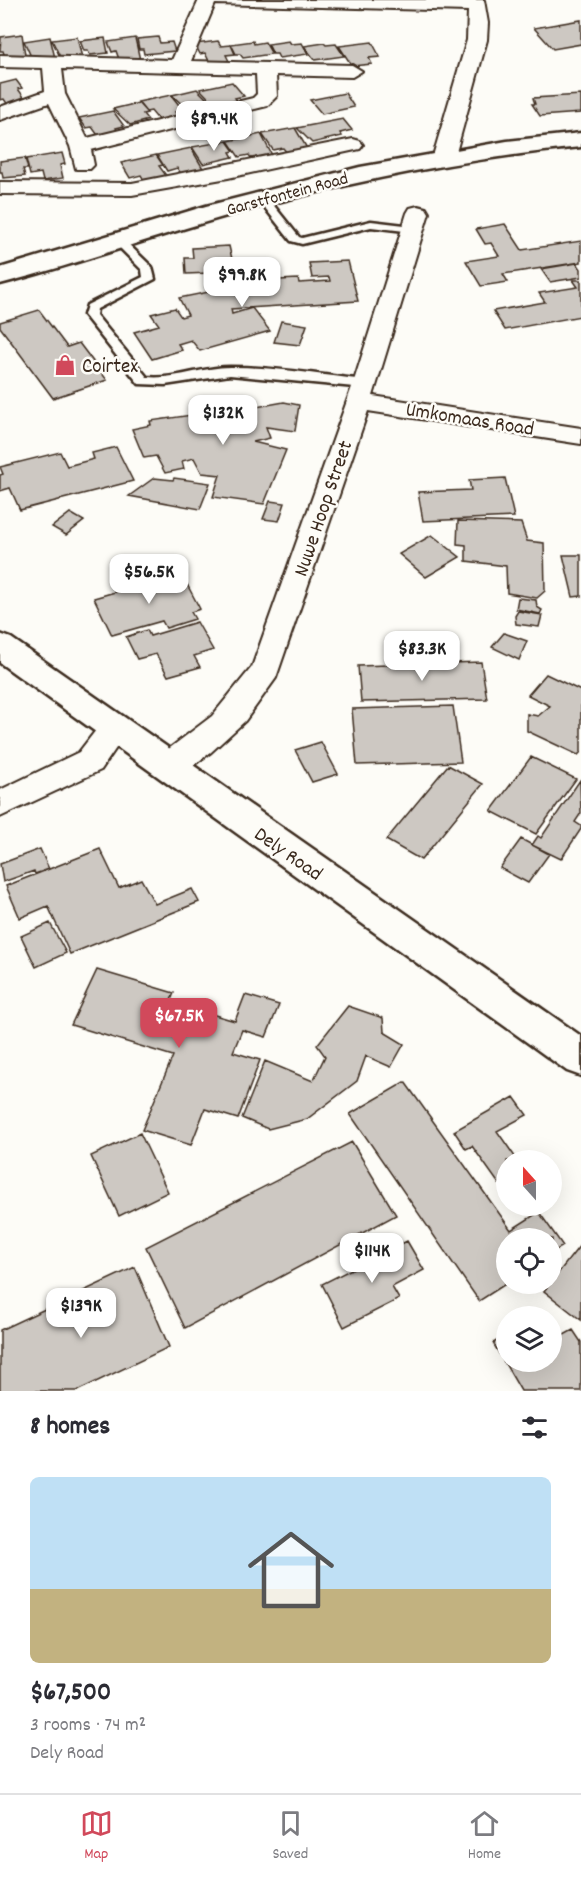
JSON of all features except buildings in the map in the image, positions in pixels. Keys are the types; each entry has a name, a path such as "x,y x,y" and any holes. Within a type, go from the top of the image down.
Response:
{"main road":[{"name":"Garstfontein Road","path":"0,276 263,199 444,156 581,140"},
{"name":"Dely Road","path":"0,646 581,1058"}],"street":[{"path":"179,66 208,0"},
{"path":"221,0 476,3 479,23 477,40 444,156"},
{"path":"0,61 352,71"},
{"path":"52,64 55,94 80,146 88,189"},
{"path":"80,146 260,102 267,96 266,68"},
{"path":"0,114 55,94"},
{"path":"0,188 132,189 353,145"},
{"name":"Nuwe Hoop Street","path":"169,766 214,735 246,701 266,670 362,393 415,221"},
{"name":"Umkomaas Road","path":"362,393 581,435"},
{"path":"0,804 34,790 90,761 114,729"}],"lane":[{"path":"263,199 295,239 302,241 370,224 415,221"},
{"path":"118,240 148,269 149,279 91,307 90,315 143,381 177,381 204,373 230,372 362,393"}],"place":[{"name":"Coirtex","path":"65,365"}]}
